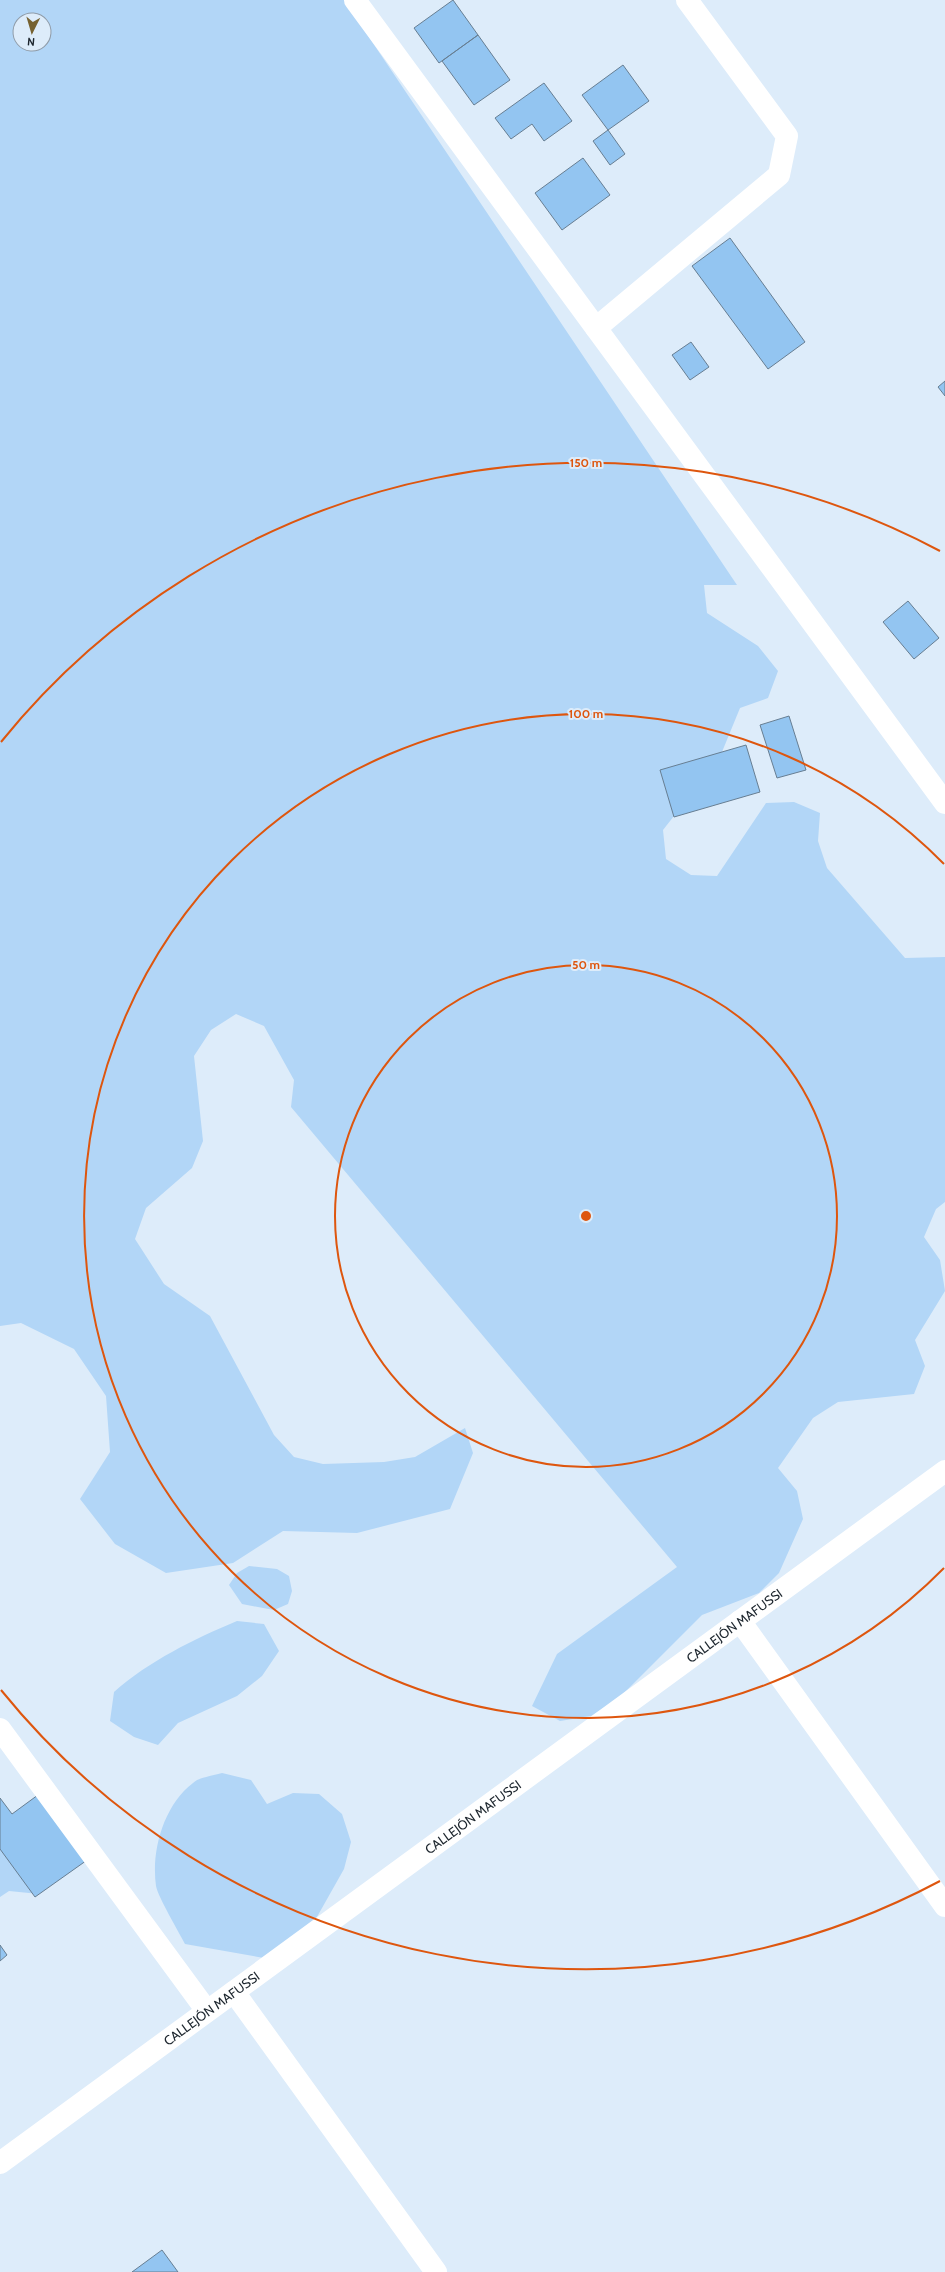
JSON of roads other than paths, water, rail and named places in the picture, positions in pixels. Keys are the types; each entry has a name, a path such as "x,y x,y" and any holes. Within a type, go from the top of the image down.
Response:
{"street":[{"path":"355,0 945,803"},
{"path":"596,328 779,175 787,136 687,0"},
{"name":"CALLEJÓN MAFUSSI","path":"0,2163 945,1471"},
{"path":"740,1621 945,1906"},
{"path":"0,1730 207,2011"},
{"path":"234,1992 436,2272"}]}
